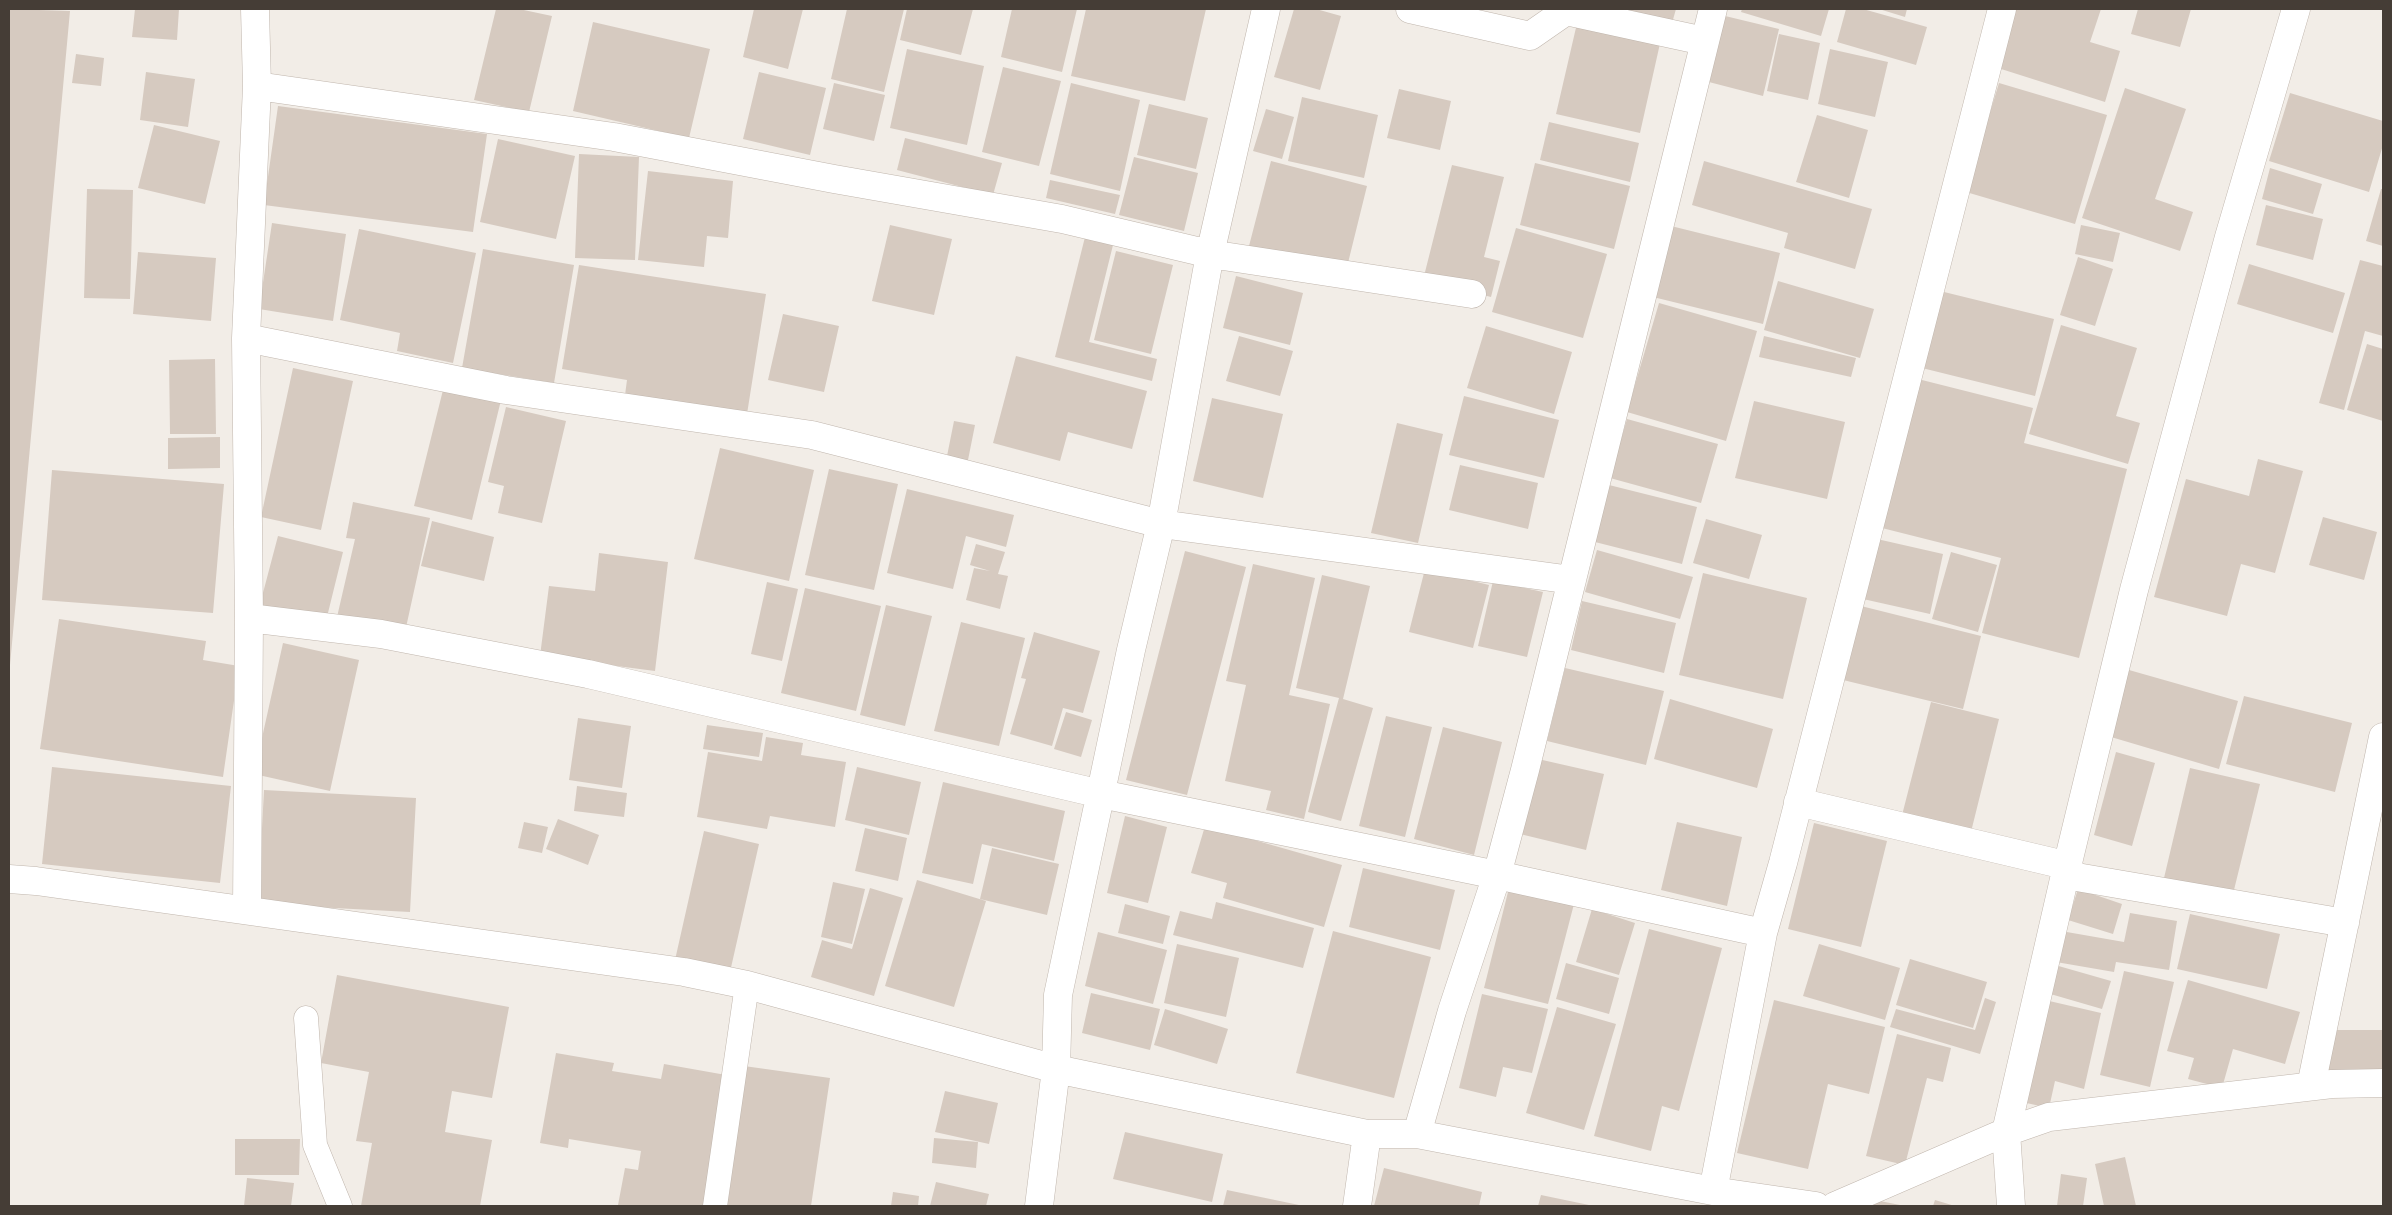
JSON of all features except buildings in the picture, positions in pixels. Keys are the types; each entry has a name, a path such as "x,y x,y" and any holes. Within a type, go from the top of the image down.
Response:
{"street":[{"path":"247,910 249,618 246,338 257,86 255,9"},
{"path":"1039,1206 1056,1069 1058,995 1160,524 1210,254 1266,9"},
{"path":"1410,9 1530,36 1566,11 1704,41"},
{"path":"1417,1134 1452,1012 1497,874 1572,580 1713,9"},
{"path":"1713,1191 1763,933 2002,9"},
{"path":"2011,1206 2006,1132 2067,870 2137,580 2229,237 2296,9"},
{"path":"257,86 614,137 834,179 1062,219 1210,254 1472,294"},
{"path":"246,338 506,390 812,436 1160,524 1572,580"},
{"path":"249,618 381,634 588,674 1100,794 1497,874 1763,933"},
{"path":"2311,1086 2383,737"},
{"path":"1798,802 2067,870 2345,923"},
{"path":"9,879 36,881 247,910 684,972 747,985 1056,1069 1367,1134 1417,1134 1713,1191 1816,1206"},
{"path":"1835,1206 2006,1132 2049,1117 2311,1086 2383,1083"},
{"path":"1357,1206 1367,1134"}],"lane":[{"path":"715,1206 747,985"},
{"path":"306,1018 316,1144 340,1206"}]}
